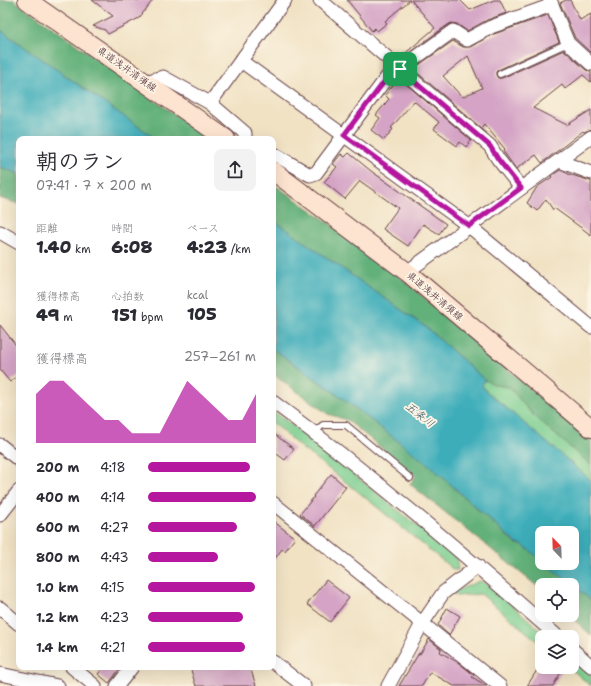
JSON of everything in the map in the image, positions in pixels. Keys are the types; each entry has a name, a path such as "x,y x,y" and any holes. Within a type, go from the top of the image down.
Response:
{"main road":[{"name":"県道浅井清須線","path":"27,0 222,136"},
{"name":"県道浅井清須線","path":"276,173 407,272 591,428"}],"street":[{"path":"320,0 490,146 498,159 521,188"},
{"path":"210,103 241,61 279,2"},
{"path":"276,155 310,175 316,173 398,67 453,31 467,40 491,27 551,3 568,43 591,64"},
{"path":"241,61 469,226 591,327"},
{"path":"145,82 163,77 210,103 245,133 245,136"},
{"path":"407,272 591,137"},
{"path":"559,160 591,173"},
{"path":"0,232 16,241"},
{"path":"276,404 314,432 478,566 550,630"},
{"path":"0,445 16,458"},
{"path":"0,515 16,495"},
{"path":"276,505 500,686"},
{"path":"388,686 422,624 443,593 478,566"},
{"path":"0,608 16,621"},
{"path":"579,655 591,666"},
{"path":"276,664 304,686"},
{"path":"76,670 95,686"},
{"path":"117,686 130,670"},
{"path":"0,674 58,686"}],"lane":[{"path":"500,74 568,43"},
{"path":"314,432 323,426 346,425 410,478"}],"green space":[{"path":"0,0 14,0 205,136 152,136 0,30"},
{"path":"0,167 16,173 16,203 0,198"},
{"path":"276,186 321,217 401,278 591,440 591,465 534,416 509,387 496,385 485,380 427,328 276,222"},
{"path":"276,351 341,397 429,465 516,544 520,544 535,554 535,570 554,570 564,578 535,578 535,584 410,484 416,476 347,420 328,414 276,376"},
{"path":"485,380 496,385 509,387 534,416 591,465 591,480 484,389 482,384"},
{"path":"276,413 456,557 458,570 454,570 356,490 299,446 276,426"},
{"path":"480,581 489,585 540,630 535,630 535,639 481,594 456,596 453,592"},
{"path":"579,590 591,600 591,635 577,622 579,622"},
{"path":"579,664 591,675 591,686 577,674 579,674"}],"water":[{"path":"0,30 152,136 16,136 16,173 0,167"},
{"name":"五条川","path":"276,222 427,328 485,380 482,384 484,389 591,480 591,600 579,590 579,578 564,578 554,570 579,570 579,526 535,526 535,555 521,544 517,544 429,465 341,397 276,351"}],"building":[{"path":"92,0 153,0 139,18 108,34 105,30 93,26 113,16"},
{"path":"347,0 410,0 385,21 387,23 377,31 375,28 372,31"},
{"path":"411,0 460,0 470,10 494,0 500,0 506,13 487,20 467,31 457,24 449,24 403,57 402,56 435,28"},
{"path":"570,0 580,20 591,14 591,53 575,38 560,3"},
{"path":"548,15 559,42 498,70 496,75 498,78 502,78 564,50 586,70 591,72 591,82 583,75 565,89 562,85 533,108 567,125 591,110 591,129 584,132 583,131 542,163 536,155 516,169 503,151 505,149 484,124 481,128 413,69 453,41 463,47 470,47 494,34","holes":["468,56 482,88 462,97 443,76"]},
{"path":"399,78 471,140 466,147 460,142 457,146 434,129 439,122 414,101 391,128 393,129 384,140 371,130 380,118 376,115 389,99 385,95"},
{"path":"349,153 371,171 446,224 439,234 423,224 408,246 383,229 398,208 360,181 345,199 324,182 337,167 333,164 341,154 345,157"},
{"path":"560,170 591,181 591,235 554,208 553,210 546,199 537,211 527,203 537,187"},
{"path":"0,325 16,345 16,377 10,382 0,370"},
{"path":"276,435 294,449 285,460 276,453"},
{"path":"331,474 346,487 315,526 300,514"},
{"path":"276,523 295,538 285,551 282,549 276,557"},
{"path":"326,580 349,598 330,622 307,604"},
{"path":"447,608 460,616 449,635 438,625"},
{"path":"429,639 441,649 440,652 459,663 474,675 472,677 487,686 454,686 430,672 422,686 399,686"},
{"path":"101,670 119,670 109,683 98,674"},
{"path":"191,670 251,670 256,686 196,686"},
{"path":"535,673 560,674 553,686 527,686"}],"route":[{"path":"396,66 400,69 490,146 498,159 521,188 469,226 344,135 396,66"}]}
